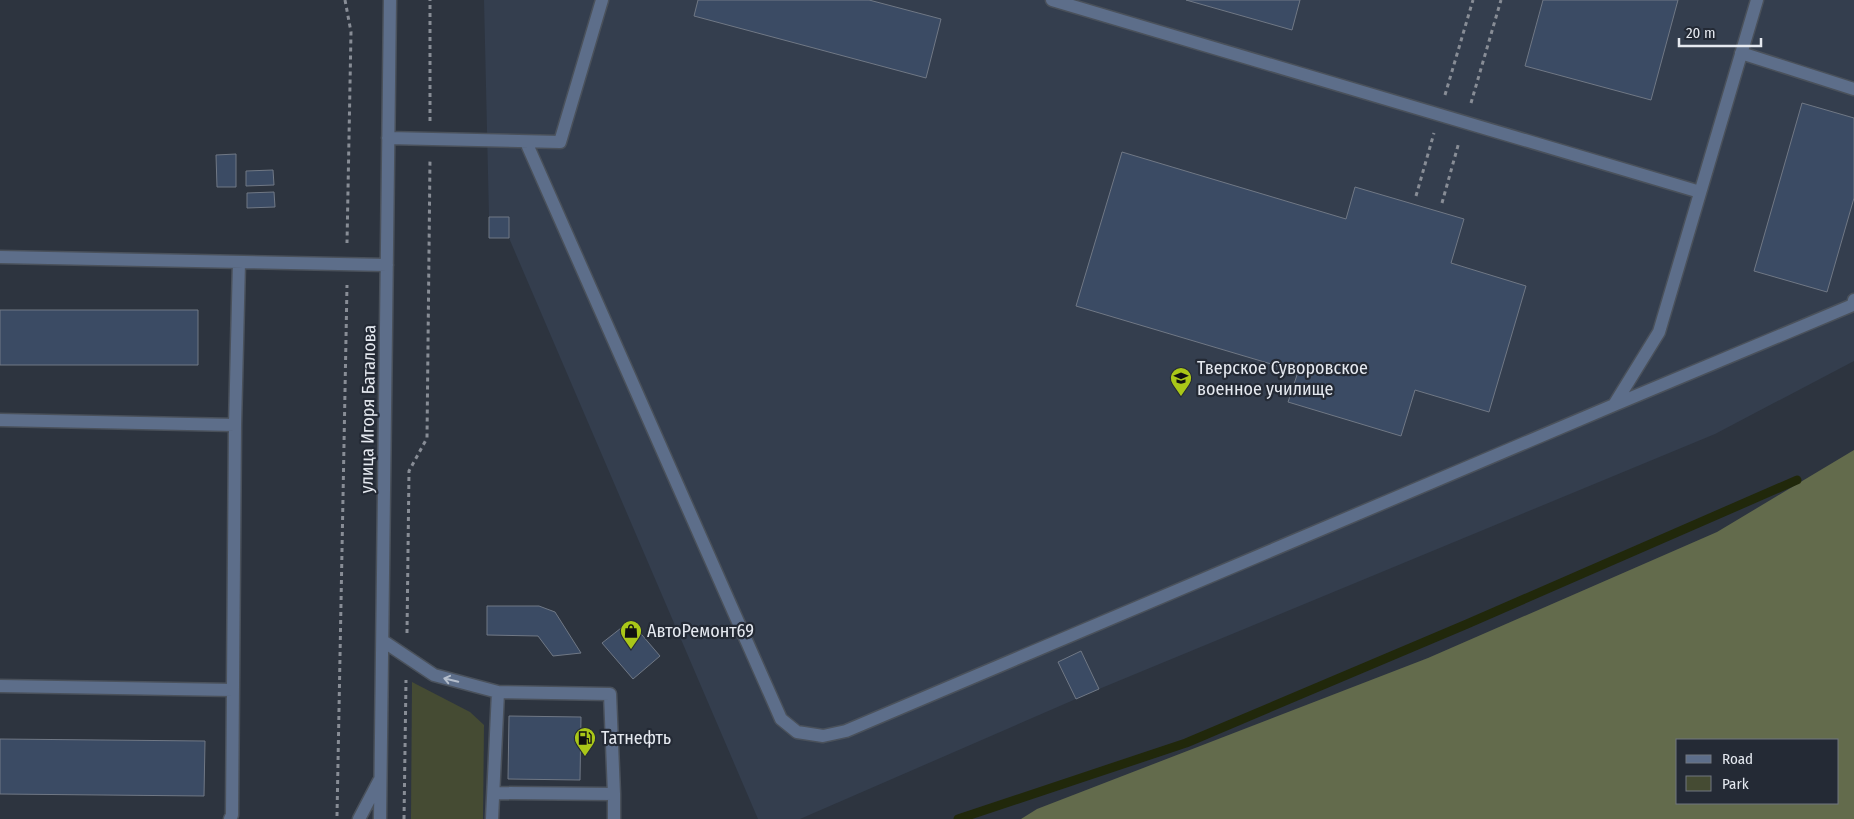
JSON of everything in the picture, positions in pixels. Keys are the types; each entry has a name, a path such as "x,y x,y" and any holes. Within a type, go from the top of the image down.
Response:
{"street":[{"name":"улица Игоря Баталова","path":"380,819 390,0"},
{"path":"388,138 560,142 602,0"},
{"path":"1052,0 1700,192"},
{"path":"1614,405 1659,332 1757,0"},
{"path":"1741,53 1854,89"},
{"path":"526,142 781,719 797,732 823,736 846,731 1853,304 1854,300"},
{"path":"0,256 387,265"},
{"path":"230,819 232,814 235,425 239,262"},
{"path":"0,420 235,425"},
{"path":"383,641 434,675 498,692 610,694 614,819"},
{"path":"0,686 233,690"},
{"path":"492,819 498,692"},
{"path":"359,819 380,779"},
{"path":"494,793 614,794"}],"path":[{"path":"337,819 352,32 344,0"},
{"path":"404,819 409,471 427,438 430,0"}],"shaded area":[{"name":"Тверское Суворовское военное училище","path":"484,0 1854,0 1854,361 1715,434 1099,689 800,819 758,819 509,238 489,217"}],"green space":[{"path":"1854,450 1854,819 1021,819 1037,809 1428,658 1717,532"},
{"path":"412,682 470,712 484,725 483,819 411,819"}],"building":[{"path":"698,0 869,0 941,19 926,78 694,16"},
{"path":"1186,0 1300,0 1292,30"},
{"path":"1543,0 1678,0 1651,100 1525,66"},
{"path":"1802,103 1854,118 1854,198 1827,292 1754,271"},
{"path":"1122,152 1346,219 1355,187 1464,219 1451,263 1526,286 1489,412 1415,390 1401,436 1288,402 1298,372 1076,306"},
{"path":"236,154 236,187 217,187 216,155"},
{"path":"273,170 274,185 246,186 246,171"},
{"path":"274,192 275,207 247,208 247,193"},
{"path":"489,217 509,217 509,238 489,238"},
{"path":"0,310 198,310 198,365 0,365"},
{"path":"487,606 539,606 555,612 581,653 553,656 538,636 487,635"},
{"name":"АвтоРемонт69","path":"630,621 660,656 633,679 602,643"},
{"path":"1081,651 1099,689 1076,699 1058,662"},
{"path":"509,716 581,717 580,780 508,779"},
{"path":"0,739 205,741 204,796 0,794"}],"waterway":[{"path":"958,819 1186,743 1467,624 1797,480"}],"place":[{"name":"Тверское Суворовское военное училище","path":"1181,397"},
{"name":"АвтоРемонт69","path":"631,650"},
{"name":"Татнефть","path":"585,757"}]}
